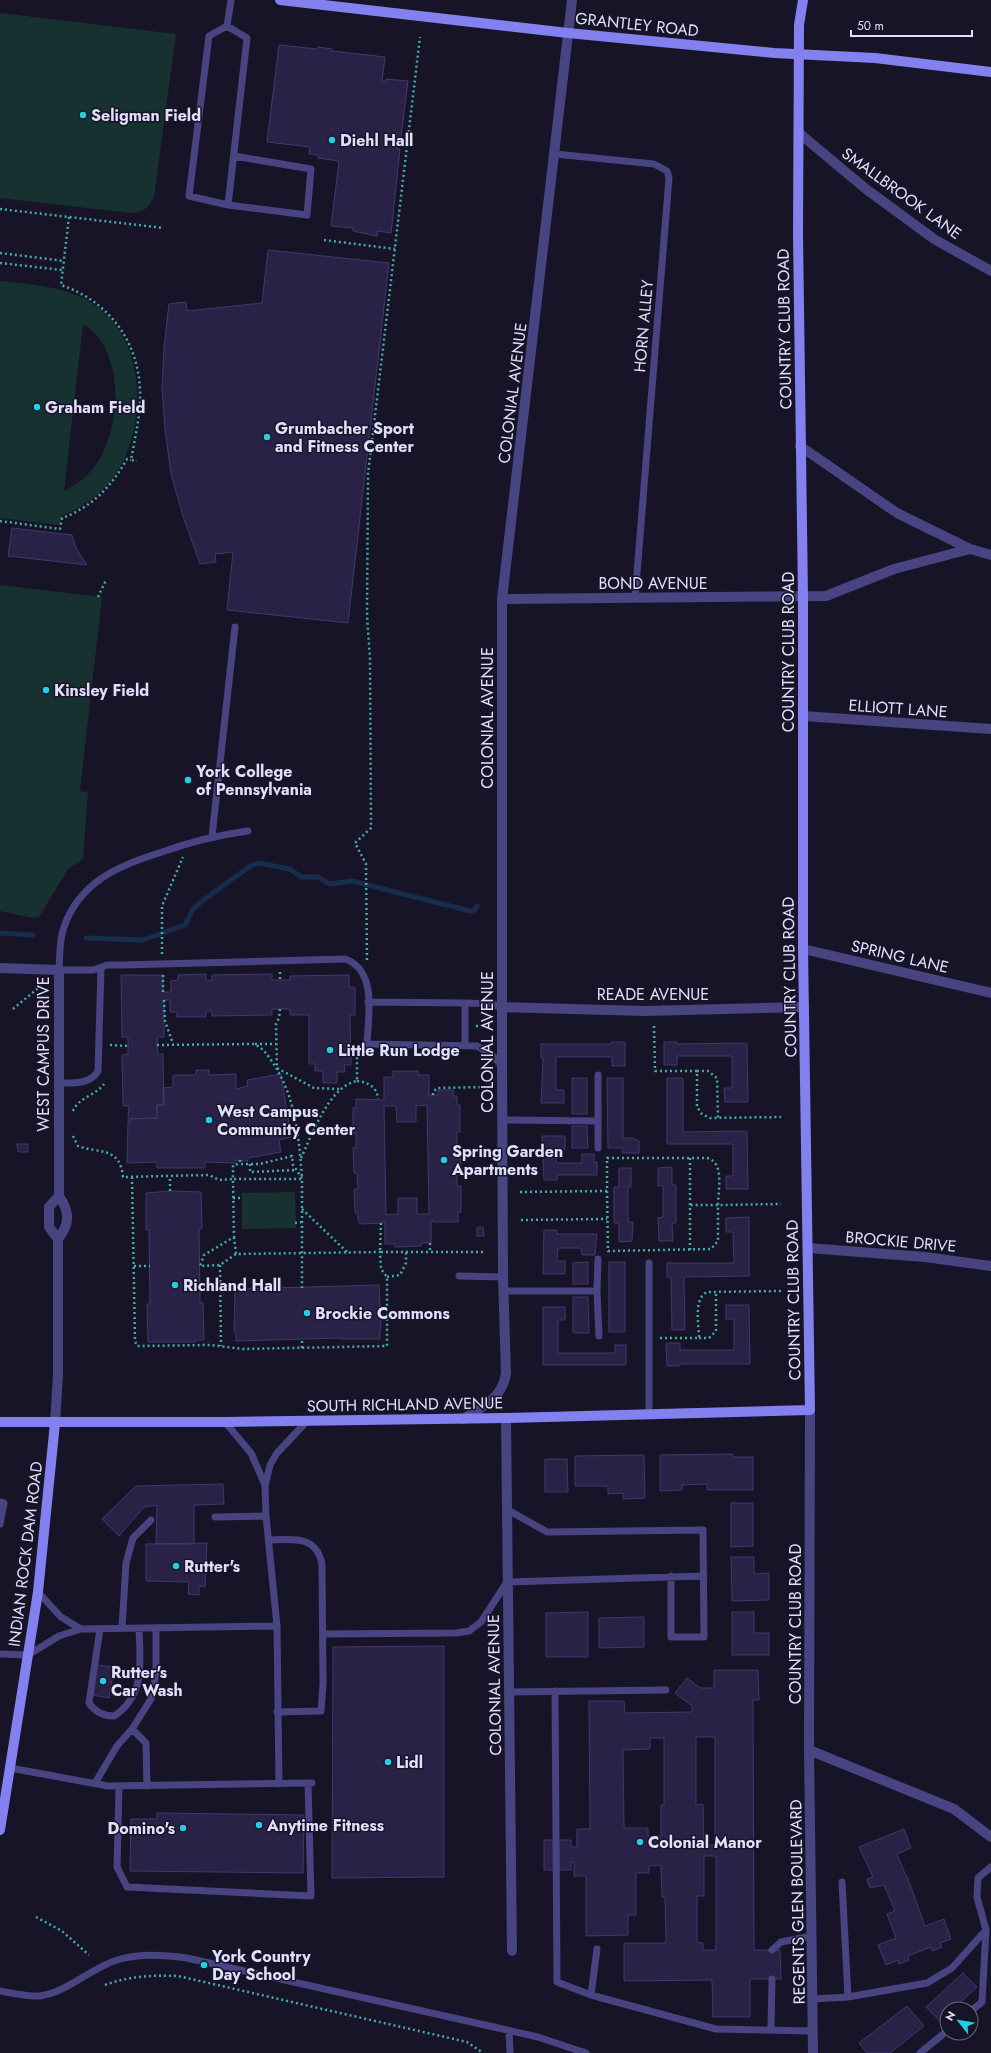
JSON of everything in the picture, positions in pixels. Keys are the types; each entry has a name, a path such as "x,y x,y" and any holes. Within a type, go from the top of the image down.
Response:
{"main road":[{"name":"GRANTLEY ROAD","path":"280,0 334,3 568,32 798,55 875,58 991,72"},
{"name":"COUNTRY CLUB ROAD","path":"803,0 799,25 798,55 800,133 800,446 803,598 803,949 810,1410"},
{"name":"SOUTH RICHLAND AVENUE","path":"0,1422 225,1422 463,1419 810,1410"},
{"name":"INDIAN ROCK DAM ROAD","path":"0,1830 38,1592 55,1423"}],"street":[{"name":"COLONIAL AVENUE","path":"463,1419 489,1403 497,1396 505,1380 502,1066 502,599 572,0"},
{"name":"SMALLBROOK LANE","path":"800,133 866,189 934,239 991,271"},
{"path":"800,446 897,513 970,549 991,555"},
{"name":"BOND AVENUE","path":"502,599 803,598 826,596 894,568 970,549"},
{"name":"ELLIOTT LANE","path":"803,716 991,729"},
{"name":"SPRING LANE","path":"803,949 991,993"},
{"name":"WEST CAMPUS DRIVE","path":"0,968 59,970 59,1196 67,1206 67,1228 58,1239"},
{"name":"READE AVENUE","path":"502,1008 645,1011 804,1007"},
{"name":"WEST CAMPUS DRIVE","path":"55,1423 58,1376 58,1239 49,1227 48,1207 59,1196"},
{"name":"BROCKIE DRIVE","path":"808,1248 925,1257 991,1266"},
{"name":"COUNTRY CLUB ROAD","path":"809,1750 810,1410"},
{"name":"COLONIAL AVENUE","path":"506,1418 512,1951"},
{"path":"809,1750 954,1808 991,1837"},
{"name":"REGENTS GLEN BOULEVARD","path":"809,1750 813,2053"}],"lane":[{"path":"227,26 231,0"},
{"path":"227,26 247,38 228,206"},
{"path":"227,26 209,36 189,196 228,206 308,215 311,169 234,156"},
{"name":"HORN ALLEY","path":"555,154 654,164 667,171 668,178 635,598"},
{"path":"212,836 235,626"},
{"path":"248,831 212,836 120,866 96,882 82,896 64,928 59,970 102,968 107,965 345,959 350,961 362,972 367,986 367,1044 465,1046 482,1048 491,1054 502,1066"},
{"path":"58,1083 77,1083 85,1081 95,1076 98,1071 102,968"},
{"path":"368,1002 491,1004 502,1008"},
{"path":"465,1046 466,1003"},
{"path":"598,1075 598,1148"},
{"path":"503,1120 597,1121"},
{"path":"598,1259 597,1291 599,1336"},
{"path":"649,1263 649,1414"},
{"path":"459,1276 503,1277"},
{"path":"504,1291 597,1291"},
{"path":"279,1784 277,1626 266,1516 265,1486 270,1465 277,1453 309,1420"},
{"path":"225,1422 251,1453 265,1486"},
{"path":"0,1502 4,1503 0,1519"},
{"path":"508,1510 547,1532 703,1530 704,1637 671,1637 671,1576"},
{"path":"215,1517 266,1516"},
{"path":"122,1628 126,1563 133,1538 151,1520"},
{"path":"269,1540 290,1539 303,1541 316,1547 320,1554 322,1564 324,1634 321,1711 277,1712"},
{"path":"324,1634 456,1633 469,1631 480,1622 507,1582 704,1576"},
{"path":"38,1592 61,1617 81,1629"},
{"path":"0,1654 28,1655 59,1636 81,1629 277,1626"},
{"path":"100,1629 89,1703 92,1709 101,1714 114,1716 124,1710 133,1698 139,1684 139,1628"},
{"path":"95,1783 118,1746 132,1729 151,1699 156,1673 156,1628"},
{"path":"509,1692 666,1690"},
{"path":"555,1691 557,1982 590,1995 716,2029 813,2031"},
{"path":"132,1729 146,1743 147,1786"},
{"path":"10,1768 119,1786 310,1783 311,1896 127,1887 117,1867 119,1786"},
{"path":"979,2004 982,2002 986,1930 977,1897 978,1878 991,1867"},
{"path":"842,1882 848,1997"},
{"path":"813,1999 848,1997 927,1983 952,1968 986,1930"},
{"path":"772,1950 781,1942 812,1936"},
{"path":"590,1995 597,1949"},
{"path":"0,1991 39,1996 67,1986 97,1968 119,1959 140,1955 172,1956 199,1959 509,2030 538,2037 586,2053"},
{"path":"770,2030 772,1979"},
{"path":"509,2030 510,2053"},
{"path":"920,2053 939,2038"}],"path":[{"path":"368,960 366,864 355,843 371,828 370,651 367,616 368,474 420,37"},
{"path":"0,209 164,228"},
{"path":"69,217 61,285 90,298 104,309 124,334 132,352 140,390 138,415 131,460"},
{"path":"324,240 395,249"},
{"path":"0,253 64,261"},
{"path":"0,263 62,270"},
{"path":"0,522 60,528 62,518 78,511 97,498 116,476 126,459 136,461"},
{"path":"98,597 106,580"},
{"path":"162,963 162,906 183,857"},
{"path":"280,980 280,970 288,970"},
{"path":"163,992 163,973 170,972"},
{"path":"13,1009 43,984"},
{"path":"164,1000 165,1021 173,1044"},
{"path":"277,1068 276,1024 280,1018 280,1009"},
{"path":"476,1026 491,1026"},
{"path":"654,1026 655,1071 708,1071 716,1076 718,1084 718,1118"},
{"path":"110,1038 110,1052"},
{"path":"253,1044 265,1051 277,1068 291,1102 296,1119 302,1179 302,1288"},
{"path":"158,1045 276,1044"},
{"path":"110,1045 128,1046"},
{"path":"357,1045 357,1081"},
{"path":"277,1068 314,1088 340,1089"},
{"path":"697,1071 698,1110 704,1116 718,1118 780,1117"},
{"path":"72,1115 77,1104 101,1088 107,1079"},
{"path":"301,1158 321,1116 340,1089 348,1083 357,1081 364,1082 373,1087 378,1093 378,1099"},
{"path":"433,1095 433,1092 438,1088 485,1087"},
{"path":"72,1132 76,1145 111,1154 119,1162 123,1177 208,1175 219,1180 302,1179"},
{"path":"236,1254 234,1238 233,1165 240,1162 260,1164 292,1156 293,1165 302,1179"},
{"path":"607,1158 690,1158 707,1158 716,1162 718,1169 717,1244 709,1250 608,1251 607,1158"},
{"path":"690,1158 690,1250"},
{"path":"250,1164 250,1172 296,1170"},
{"path":"170,1176 170,1191"},
{"path":"132,1177 135,1341 137,1346 221,1346 243,1349 387,1346 388,1277 381,1269 381,1223"},
{"path":"520,1192 607,1191"},
{"path":"233,1198 242,1198"},
{"path":"690,1205 781,1204"},
{"path":"302,1208 347,1252"},
{"path":"521,1220 607,1219"},
{"path":"295,1223 302,1222"},
{"path":"234,1238 204,1255 200,1266 220,1265 236,1254 486,1252"},
{"path":"430,1243 430,1252"},
{"path":"388,1277 400,1275 406,1263 406,1252"},
{"path":"220,1265 221,1346"},
{"path":"134,1266 150,1266"},
{"path":"699,1338 700,1299 707,1292 782,1291"},
{"path":"656,1338 708,1338 716,1331 716,1292"},
{"path":"302,1339 302,1348"},
{"path":"36,1917 62,1931 89,1955"},
{"path":"105,1985 131,1977 156,1975 178,1976 467,2042 483,2053"}],"green space":[{"name":"Seligman Field","path":"0,13 176,34 154,197 145,209 139,212 131,213 0,198"},
{"name":"Graham Field","path":"0,281 39,285 63,291 87,300 98,307 115,324 127,344 134,368 137,393 136,418 130,443 121,465 108,484 98,494 80,507 61,516 60,525 0,518","holes":["83,324 97,336 107,352 113,370 115,391 111,432 104,451 92,470 81,480 64,491"]},
{"name":"Kinsley Field","path":"0,585 102,597 80,791 88,792 83,859 68,869 39,917 33,918 0,911"},
{"path":"295,1192 296,1228 242,1229 242,1193"}],"building":[{"name":"Diehl Hall","path":"279,45 317,49 318,47 332,49 332,51 385,57 382,81 386,81 386,79 408,81 401,137 397,137 396,148 400,149 391,233 378,231 377,236 353,231 353,228 331,226 339,161 318,158 318,155 309,154 310,147 267,142"},
{"name":"Grumbacher Sport and Fitness Center","path":"268,250 389,263 348,623 227,610 233,552 215,554 216,562 200,564 183,516 171,474 165,429 162,388 164,347 169,304 186,302 187,311 262,303"},
{"path":"12,528 72,535 76,548 87,565 8,556"},
{"name":"Little Run Lodge","path":"206,974 206,981 212,980 212,975 272,974 272,980 290,980 290,976 349,975 349,987 355,987 355,1015 350,1015 351,1065 344,1065 345,1072 337,1072 337,1083 323,1083 323,1071 315,1071 315,1064 309,1064 309,1015 290,1015 290,1009 272,1009 272,1015 212,1016 212,1011 206,1011 206,1017 177,1017 177,1012 170,1012 170,1000 164,1000 164,1037 158,1037 157,1045 158,1054 163,1054 164,1105 157,1105 157,1118 128,1119 129,1106 123,1106 122,1055 128,1054 128,1037 122,1037 121,975 163,975 163,992 171,992 171,981 178,980 178,975"},
{"path":"611,1042 625,1042 625,1066 612,1066 612,1057 556,1057 556,1090 564,1090 564,1103 541,1103 543,1058 541,1058 541,1044 611,1044"},
{"path":"664,1042 677,1042 677,1044 747,1043 748,1102 725,1102 724,1088 732,1088 732,1056 677,1056 677,1065 664,1065"},
{"name":"West Campus Community Center","path":"196,1070 209,1070 209,1075 236,1074 236,1089 248,1086 247,1080 281,1074 291,1137 279,1140 281,1152 248,1158 248,1161 235,1160 235,1163 205,1162 205,1168 157,1168 157,1162 127,1163 128,1121 130,1121 130,1119 157,1118 157,1105 164,1105 163,1088 173,1087 173,1075 196,1075"},
{"name":"Spring Garden Apartments","path":"393,1071 418,1071 418,1075 429,1075 429,1097 430,1095 438,1095 438,1090 453,1090 453,1096 457,1096 457,1105 460,1105 460,1132 457,1132 457,1146 460,1146 461,1172 457,1172 457,1186 461,1186 461,1212 458,1212 458,1222 433,1222 433,1220 431,1220 431,1243 421,1243 421,1246 395,1247 395,1244 385,1244 385,1221 383,1221 383,1223 362,1224 358,1222 358,1213 355,1213 354,1189 358,1189 357,1173 354,1173 353,1148 356,1148 356,1133 353,1133 353,1108 356,1108 356,1099 384,1100 384,1077 393,1077","holes":["427,1105 429,1214 417,1214 417,1198 398,1198 398,1214 386,1215 384,1106 396,1106 397,1122 416,1122 416,1106"]},
{"path":"572,1078 587,1078 587,1114 572,1114"},
{"path":"607,1078 623,1078 623,1138 633,1138 639,1141 639,1153 622,1153 623,1148 608,1148"},
{"path":"667,1078 683,1078 683,1132 747,1131 748,1189 726,1189 726,1176 733,1176 733,1144 667,1144"},
{"path":"572,1126 587,1126 588,1148 572,1148"},
{"path":"542,1136 565,1136 565,1149 556,1149 556,1163 582,1163 582,1154 594,1154 594,1162 597,1162 597,1175 557,1175 557,1180 544,1180"},
{"path":"17,1144 28,1144 28,1152 18,1152"},
{"path":"672,1167 672,1185 676,1185 676,1223 672,1223 673,1241 659,1241 658,1218 663,1217 663,1186 658,1186 658,1168"},
{"path":"619,1168 631,1168 631,1187 628,1187 628,1222 633,1222 632,1241 619,1242 619,1223 614,1223 614,1187 619,1187"},
{"name":"Richland Hall","path":"170,1191 201,1192 202,1229 199,1229 200,1303 203,1303 204,1340 195,1340 195,1342 148,1342 147,1304 150,1304 149,1230 146,1230 146,1193"},
{"path":"749,1217 749,1276 684,1277 685,1330 672,1330 671,1277 667,1277 667,1263 734,1263 733,1232 726,1232 726,1218"},
{"path":"477,1227 483,1227 484,1236 477,1236"},
{"path":"544,1230 557,1230 557,1234 597,1234 595,1255 582,1255 581,1248 558,1248 557,1261 565,1261 565,1274 543,1274"},
{"path":"588,1262 588,1284 573,1284 573,1263"},
{"path":"609,1262 625,1262 625,1332 609,1332"},
{"name":"Brockie Commons","path":"379,1285 380,1339 341,1338 236,1341 236,1332 234,1332 235,1289"},
{"path":"573,1297 588,1297 589,1333 573,1333"},
{"path":"726,1305 749,1305 750,1364 680,1364 679,1366 667,1366 666,1343 680,1343 680,1350 734,1350 734,1319 726,1319"},
{"path":"543,1307 565,1307 565,1320 558,1320 558,1353 615,1353 615,1345 626,1345 626,1365 543,1365"},
{"path":"733,1454 733,1457 753,1457 753,1490 707,1490 707,1484 682,1485 682,1490 660,1491 660,1455"},
{"path":"644,1455 645,1498 623,1499 623,1493 608,1494 608,1486 575,1486 575,1456"},
{"path":"545,1459 567,1459 568,1492 545,1492"},
{"path":"223,1484 224,1504 194,1505 194,1544 156,1544 157,1505 144,1507 119,1536 102,1519 136,1486"},
{"path":"731,1503 753,1503 753,1546 731,1547"},
{"name":"Rutter's","path":"207,1543 205,1587 199,1586 199,1595 188,1594 189,1582 146,1581 146,1544"},
{"path":"731,1557 754,1557 754,1574 769,1573 769,1600 732,1601"},
{"path":"588,1612 588,1657 546,1657 546,1613"},
{"path":"732,1612 754,1612 754,1633 769,1633 769,1655 732,1655"},
{"path":"644,1617 644,1647 599,1648 599,1618"},
{"name":"Lidl","path":"444,1646 444,1877 332,1878 333,1647"},
{"name":"Rutter's Car Wash","path":"96,1665 114,1667 109,1698 92,1695"},
{"name":"Colonial Manor","path":"714,1670 758,1670 759,1700 753,1700 754,1950 780,1950 781,1979 750,1979 750,2017 713,2017 712,1980 624,1981 624,1943 666,1943 665,1897 662,1897 661,1865 649,1866 649,1873 636,1873 636,1915 628,1915 628,1935 586,1936 586,1876 574,1876 574,1862 571,1862 571,1870 544,1870 544,1840 571,1840 571,1847 577,1847 577,1829 590,1829 589,1701 624,1701 625,1713 692,1712 692,1706 675,1693 687,1678 700,1688 714,1688","holes":["696,1737 715,1737 715,1845 704,1845 703,1804 696,1805","650,1738 664,1738 664,1805 661,1805 661,1836 648,1836 648,1828 624,1828 623,1750 650,1749","704,1856 716,1856 716,1950 703,1950 703,1943 697,1942 697,1896 704,1896"]},
{"path":"157,1813 304,1815 303,1873 130,1871 131,1819 157,1819"},
{"path":"904,1829 911,1848 897,1854 907,1876 925,1926 944,1919 951,1939 940,1943 942,1947 932,1951 931,1947 908,1956 909,1960 899,1964 898,1960 886,1965 878,1945 896,1938 887,1914 895,1911 884,1885 870,1888 867,1879 873,1877 859,1847"},
{"path":"963,1973 977,1987 962,2001 939,2001 939,2020 926,2007"},
{"path":"907,2006 924,2026 890,2053 867,2053 859,2043"}],"waterway":[{"path":"86,938 143,940 185,925 193,909 249,867 258,863 290,869 301,877 318,877 330,884 352,881 470,911 474,911 477,906"},
{"path":"0,933 33,935"}],"place":[{"name":"Seligman Field","path":"83,115"},
{"name":"Diehl Hall","path":"332,140"},
{"name":"Graham Field","path":"37,407"},
{"name":"Grumbacher Sport and Fitness Center","path":"267,437"},
{"name":"Kinsley Field","path":"46,690"},
{"name":"York College of Pennsylvania","path":"188,780"},
{"name":"Little Run Lodge","path":"330,1050"},
{"name":"West Campus Community Center","path":"209,1120"},
{"name":"Spring Garden Apartments","path":"444,1160"},
{"name":"Richland Hall","path":"175,1285"},
{"name":"Brockie Commons","path":"307,1313"},
{"name":"Rutter's","path":"176,1566"},
{"name":"Rutter's Car Wash","path":"103,1681"},
{"name":"Lidl","path":"388,1762"},
{"name":"Anytime Fitness","path":"259,1825"},
{"name":"Domino's","path":"183,1828"},
{"name":"Colonial Manor","path":"640,1842"},
{"name":"York Country Day School","path":"204,1965"}]}
